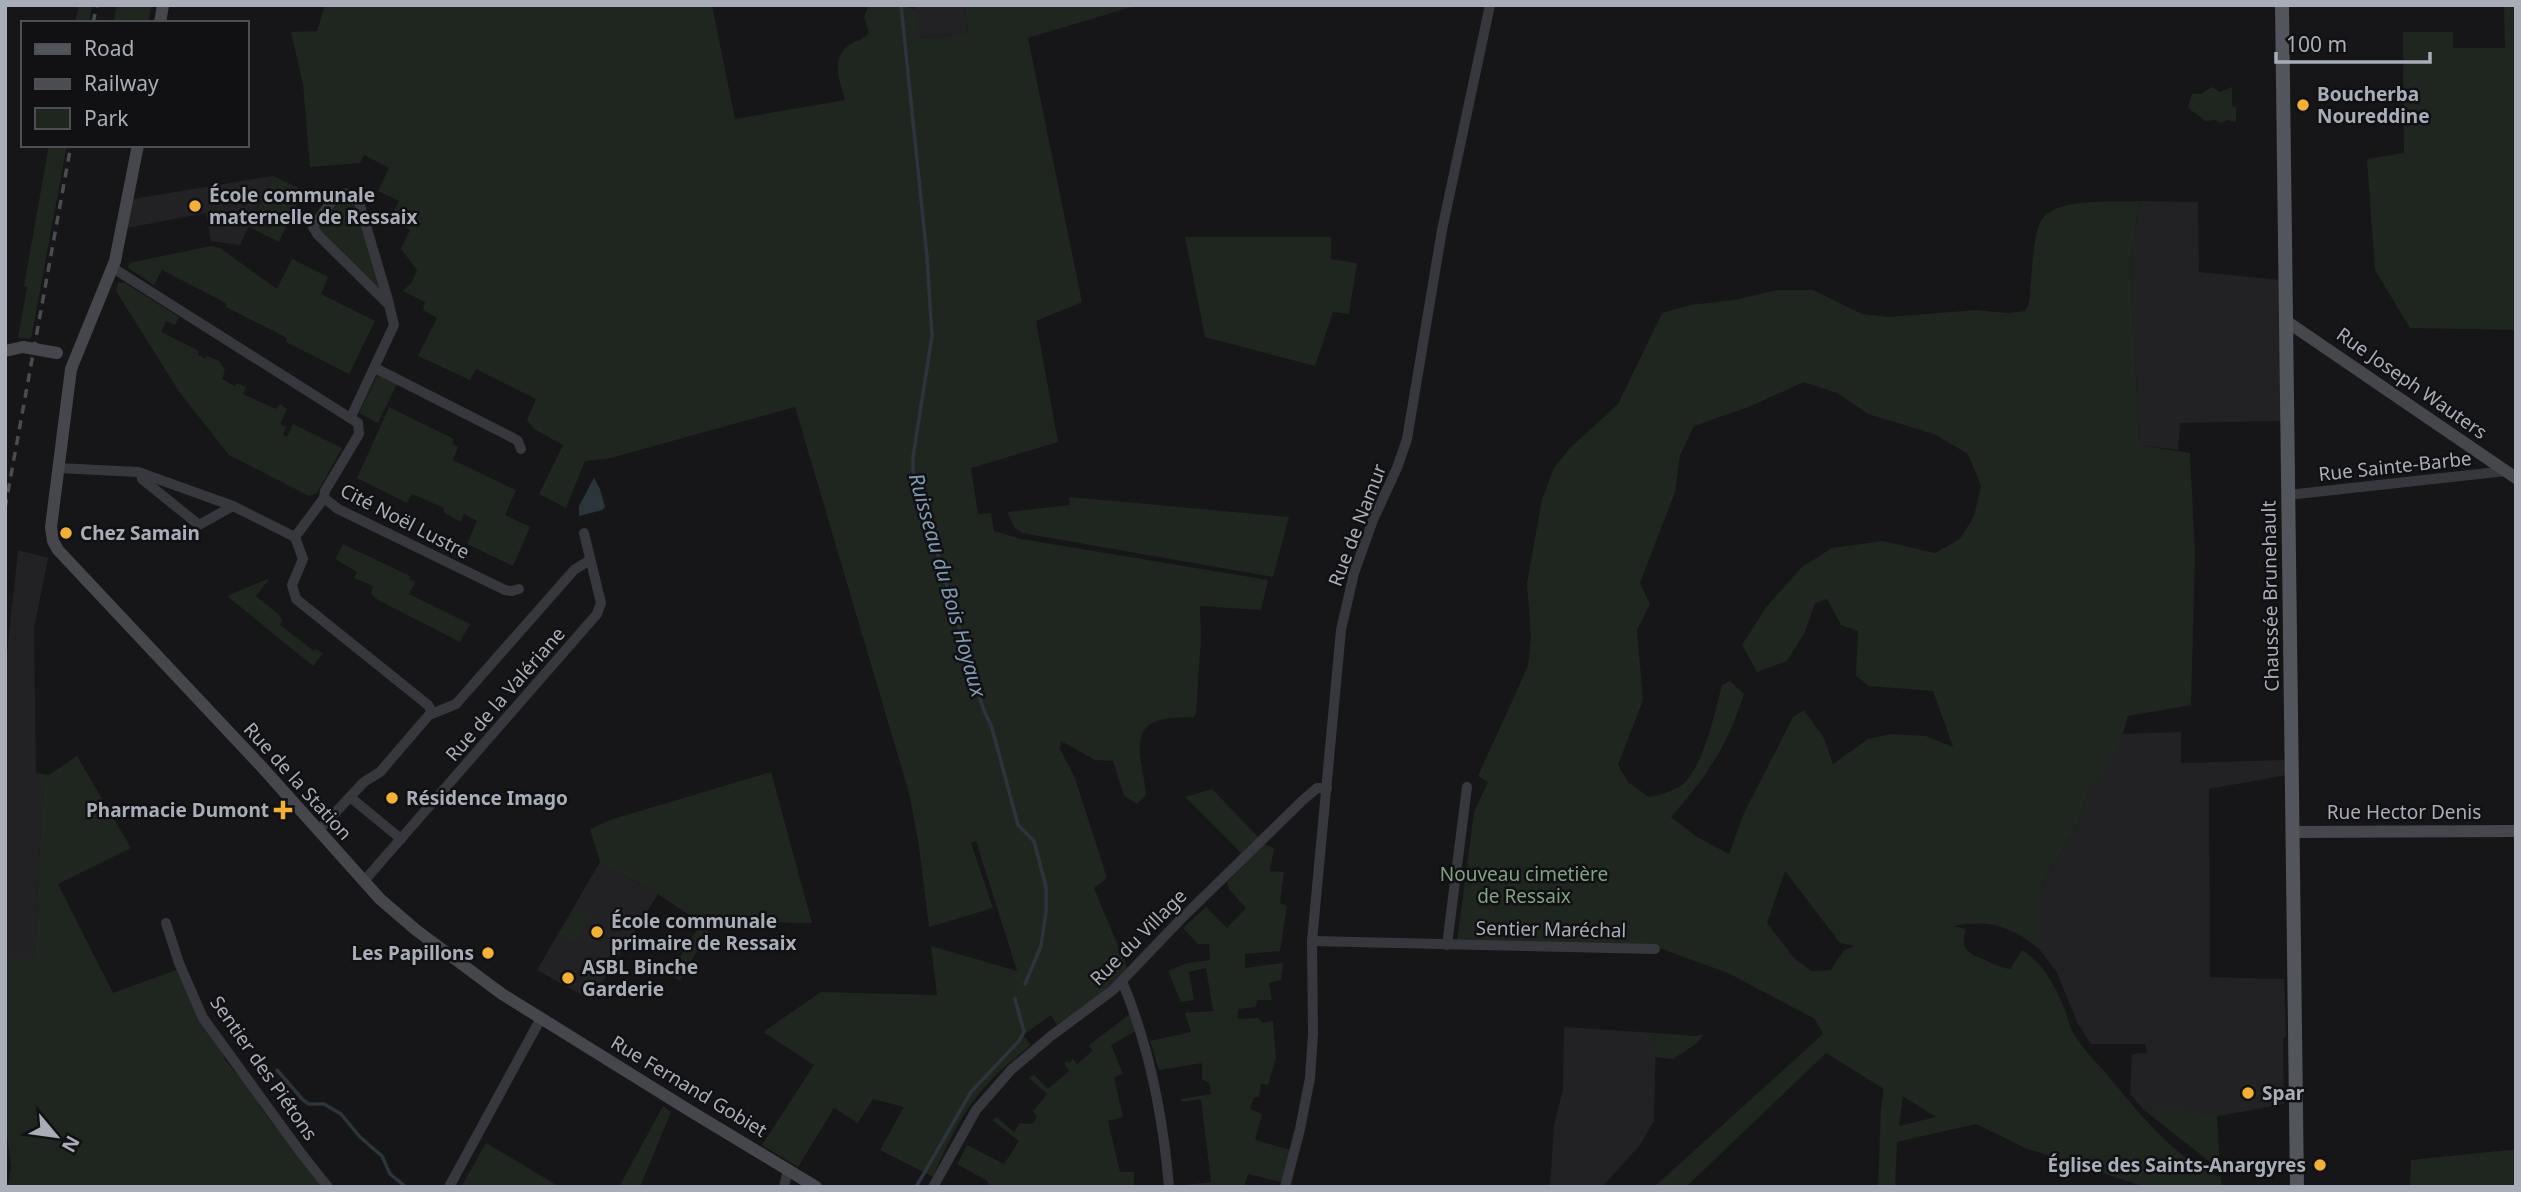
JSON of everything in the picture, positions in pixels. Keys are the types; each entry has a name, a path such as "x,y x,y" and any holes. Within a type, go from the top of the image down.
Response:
{"main road":[{"name":"Chaussée Brunehault","path":"2282,5 2297,1187"}],"street":[{"name":"Rue de Namur","path":"1285,1187 1310,1077 1313,1034 1312,941 1338,652 1345,608 1373,520 1407,439 1441,233 1490,5"},
{"path":"138,147 113,268 75,356 67,391 58,468 141,473 233,506 295,537 303,559 292,585 296,599 428,705 433,713"},
{"name":"Cité Noël Lustre","path":"389,305 313,227 336,195 346,192 355,196 359,202 389,305 394,325 351,417 358,423 359,434 325,491 324,498 338,509 505,590 512,592 519,589"},
{"path":"113,268 351,417"},
{"name":"Rue Joseph Wauters","path":"2286,321 2511,475"},
{"path":"5,351 23,347 75,356"},
{"path":"375,368 513,438 518,441 521,449"},
{"name":"Rue de la Station","path":"58,468 51,527 53,541 69,562 261,766 364,881 416,930 450,957 541,1018"},
{"path":"141,473 142,479 199,525 233,506"},
{"name":"Rue Sainte-Barbe","path":"2288,495 2511,475"},
{"path":"295,537 324,498"},
{"name":"Rue de la Valériane","path":"364,881 597,614 601,603 584,533"},
{"name":"Rue de la Valériane","path":"318,831 364,782 380,772 433,713 456,704 574,570 590,559"},
{"name":"Sentier Maréchal","path":"1447,945 1467,787"},
{"name":"Rue du Village","path":"933,1187 976,1110 1011,1070 1126,978 1180,920 1303,800 1317,788 1327,788"},
{"path":"350,797 401,839"},
{"name":"Rue Hector Denis","path":"2293,832 2516,831"},
{"name":"Sentier des Piétons","path":"166,923 179,963 203,1018 328,1187"},
{"name":"Sentier Maréchal","path":"1312,941 1655,949"},
{"path":"1126,978 1155,1079 1169,1187"},
{"path":"449,1187 541,1018"},
{"name":"Rue Fernand Gobiet","path":"541,1018 816,1187"},
{"path":"784,1187 788,1169"}],"shaded area":[{"path":"916,5 965,5 968,34 918,38 914,9"},
{"name":"École communale maternelle de Ressaix","path":"273,176 240,245 211,241 206,213 127,228 132,199"},
{"path":"2139,201 2198,202 2199,272 2281,280 2282,421 2180,423 2178,450 2139,445 2131,263"},
{"path":"594,478 605,507 579,516 579,506"},
{"path":"18,550 48,558 34,628 36,773 43,786 34,959 5,958 5,671"},
{"path":"2181,732 2181,763 2287,760 2287,775 2209,789 2210,977 2284,979 2284,1104 2219,1116 2184,1110 2144,1110 2130,1094 2132,1054 2147,1053 2145,1044 2091,1044 2078,1024 2056,971 2040,950 2040,897 2045,879 2077,826 2090,787 2120,743 2122,734"},
{"name":"École communale primaire de Ressaix","path":"600,862 658,894 591,1000 537,970"},
{"path":"1564,1027 1656,1033 1654,1121 1640,1145 1602,1187 1550,1187 1554,1126 1563,1089"}],"green space":[{"path":"79,5 92,5 89,21 75,21"},
{"path":"117,5 152,5 148,21 113,21"},
{"path":"325,5 712,5 735,119 845,100 838,63 843,50 869,33 864,17 868,7 891,5 914,9 919,38 968,34 965,5 1138,5 1028,38 1082,302 1036,321 1058,442 971,468 978,514 991,513 994,531 1021,539 1268,580 1261,610 1200,606 1201,638 1196,713 1194,717 1160,720 1143,732 1140,752 1146,795 1137,804 1124,796 1113,761 1095,760 1061,741 1060,749 1075,778 1107,878 1094,888 1128,970 1122,979 1057,1025 1051,1015 1023,1035 1031,1045 997,1074 972,1103 952,1136 933,1177 880,1150 904,1107 873,1099 858,1123 834,1108 798,1167 762,1145 814,1065 763,1032 821,992 937,995 931,946 1017,971 976,841 971,843 993,908 929,927 909,793 795,407 611,458 585,461 566,508 539,494 563,445 534,429 527,420 536,399 476,369 470,380 418,356 437,318 423,310 425,302 403,291 412,282 417,270 401,249 410,230 390,219 399,201 378,191 389,168 364,155 360,163 310,167 303,84 291,32 317,31"},
{"path":"2504,5 2516,5 2516,330 2410,328 2375,270 2367,159 2404,153 2403,32 2453,32 2453,48 2505,48"},
{"path":"2212,87 2220,92 2232,87 2232,106 2236,107 2236,122 2206,121 2188,108 2192,94 2201,94"},
{"path":"49,147 67,147 31,339 18,338 27,287 24,286"},
{"path":"273,176 303,190 279,242 249,227"},
{"path":"338,198 355,201 383,294 320,230 319,224"},
{"name":"Nouveau cimetière de Ressaix","path":"2139,201 2131,263 2139,445 2190,453 2195,554 2191,705 2128,716 2120,743 2096,782 2090,787 2077,826 2045,879 2040,897 2040,950 2010,930 2000,927 1989,924 1954,926 1966,929 1964,941 1969,952 1993,964 2010,969 2022,950 2030,955 2053,985 2073,1033 2087,1052 2174,1148 2204,1170 2221,1177 2221,1187 2145,1187 2025,1148 1976,1124 1897,1142 1895,1187 1878,1187 1884,1089 1826,1053 1686,1187 1654,1187 1823,1034 1815,1019 1728,973 1651,945 1457,942 1474,812 1488,782 1478,776 1528,666 1531,637 1527,583 1542,499 1554,468 1570,448 1618,404 1662,313 1690,305 1734,300 1778,290 1813,290 1862,314 1889,317 1976,310 2008,313 2025,311 2029,300 2036,234 2041,221 2048,213 2071,204 2086,202","holes":["1804,382 1837,393 1868,414 1934,434 1968,454 1981,486 1974,516 1960,539 1935,553 1883,541 1832,548 1802,567 1767,606 1742,645 1757,672 1787,661 1805,632 1815,603 1827,599 1841,625 1858,631 1856,676 1869,686 1933,691 1953,747 1926,736 1891,734 1868,739 1833,764 1824,738 1804,710 1793,717 1744,813 1729,854 1697,837 1671,817 1715,760 1730,730 1744,694 1730,681 1722,685 1700,758 1681,786 1649,797 1628,782 1618,765 1643,700 1637,630 1650,604 1640,583 1675,492 1680,455 1694,426 1751,406","1785,871 1840,943 1854,946 1843,951 1831,970 1811,971 1794,958 1767,923","1903,1097 1936,1117 1899,1126"]},
{"path":"1185,237 1331,237 1331,259 1357,263 1349,314 1333,312 1315,366 1205,337"},
{"path":"211,246 220,248 277,289 292,259 328,277 321,294 375,321 349,374 286,342 287,338 162,270 154,285 128,268 129,263"},
{"path":"118,283 125,283 179,317 175,325 166,321 161,332 199,351 198,355 206,359 207,356 219,361 225,370 222,379 235,386 237,383 246,387 243,394 276,409 280,404 287,409 280,424 286,427 283,435 287,437 293,424 342,448 317,493 309,496 229,455 180,393 116,291"},
{"path":"378,374 397,384 378,423 359,413"},
{"path":"389,407 454,439 452,444 458,447 453,460 516,490 505,515 530,527 513,566 467,544 477,521 464,514 461,522 443,512 444,508 412,494 407,503 357,478"},
{"path":"1069,497 1289,517 1273,577 1022,533 1014,527 1007,512 1070,505"},
{"path":"343,544 410,576 409,579 415,582 409,594 470,624 460,642 378,600 371,594 373,586 354,578 357,572 335,559"},
{"path":"270,578 256,596 278,614 282,620 280,625 314,651 316,649 323,654 313,666 227,596"},
{"path":"77,756 131,848 58,884 113,993 179,969 226,1053 224,1058 236,1073 242,1074 260,1100 259,1105 325,1187 8,1187 11,1167 5,1118 5,958 34,958 43,786 36,773 49,775"},
{"path":"771,772 812,923 714,921 680,981 669,974 701,923 658,894 600,862 590,829 610,820"},
{"path":"1212,789 1258,837 1241,853 1185,797"},
{"path":"1264,844 1274,848 1270,871 1284,872 1280,903 1287,906 1280,951 1245,954 1245,968 1283,963 1281,980 1269,983 1272,1000 1257,1000 1256,1007 1238,1009 1238,1019 1258,1018 1262,1023 1273,1021 1276,1058 1268,1085 1261,1084 1259,1097 1254,1097 1250,1109 1262,1114 1255,1140 1290,1150 1282,1182 1248,1174 1244,1187 1186,1187 1211,1182 1201,1099 1181,1102 1181,1099 1211,1094 1209,1083 1202,1079 1202,1063 1159,1070 1150,1041 1191,1032 1185,1013 1213,1011 1206,968 1189,972 1194,1000 1181,1002 1168,971 1188,963 1210,960 1209,944 1198,944 1183,928 1206,907 1227,928 1246,908 1228,888 1227,882"},
{"path":"574,910 590,918 575,942 559,934"},
{"path":"594,964 602,968 592,986 584,981"},
{"path":"1130,1014 1136,1031 1111,1045 1123,1074 1114,1077 1123,1117 1108,1121 1120,1172 1134,1172 1134,1187 989,1187 987,1181 957,1164 967,1145 1004,1164 1019,1141 992,1120 997,1117 1014,1132 1020,1123 1032,1124 1037,1117 1033,1111 1047,1094 1029,1078 1034,1075 1048,1089 1069,1071 1064,1063 1073,1059 1077,1064 1092,1051 1089,1045"},
{"path":"1656,1033 1696,1036 1704,1034 1696,1044 1673,1059 1654,1057"},
{"path":"663,1106 671,1112 640,1187 619,1187"},
{"path":"2144,1110 2184,1110 2217,1115 2220,1167 2210,1162"},
{"path":"486,1143 560,1187 461,1187"},
{"path":"2516,1150 2516,1187 2410,1187 2411,1160"}],"waterway":[{"name":"Ruisseau du Bois Hoyaux","path":"901,5 927,257 932,336 913,471 983,708 992,728 1018,825 1034,841 1046,887 1046,912 1041,946 1025,984"},
{"path":"916,1187 971,1092 1019,1041 1024,1032 1015,999"},
{"path":"277,1070 303,1100 309,1104 324,1104 341,1114 360,1137 382,1156 390,1174 406,1187"}],"railway":[{"path":"93,21 97,5"},
{"path":"5,508 71,147"}],"place":[{"name":"Boucherba Noureddine","path":"2303,105"},
{"name":"École communale maternelle de Ressaix","path":"195,206"},
{"name":"Chez Samain","path":"66,533"},
{"name":"Résidence Imago","path":"392,798"},
{"name":"Pharmacie Dumont","path":"283,810"},
{"name":"École communale primaire de Ressaix","path":"597,932"},
{"name":"Les Papillons","path":"488,953"},
{"name":"ASBL Binche Garderie","path":"568,978"},
{"name":"Spar","path":"2248,1093"},
{"name":"Église des Saints-Anargyres","path":"2320,1165"}]}
